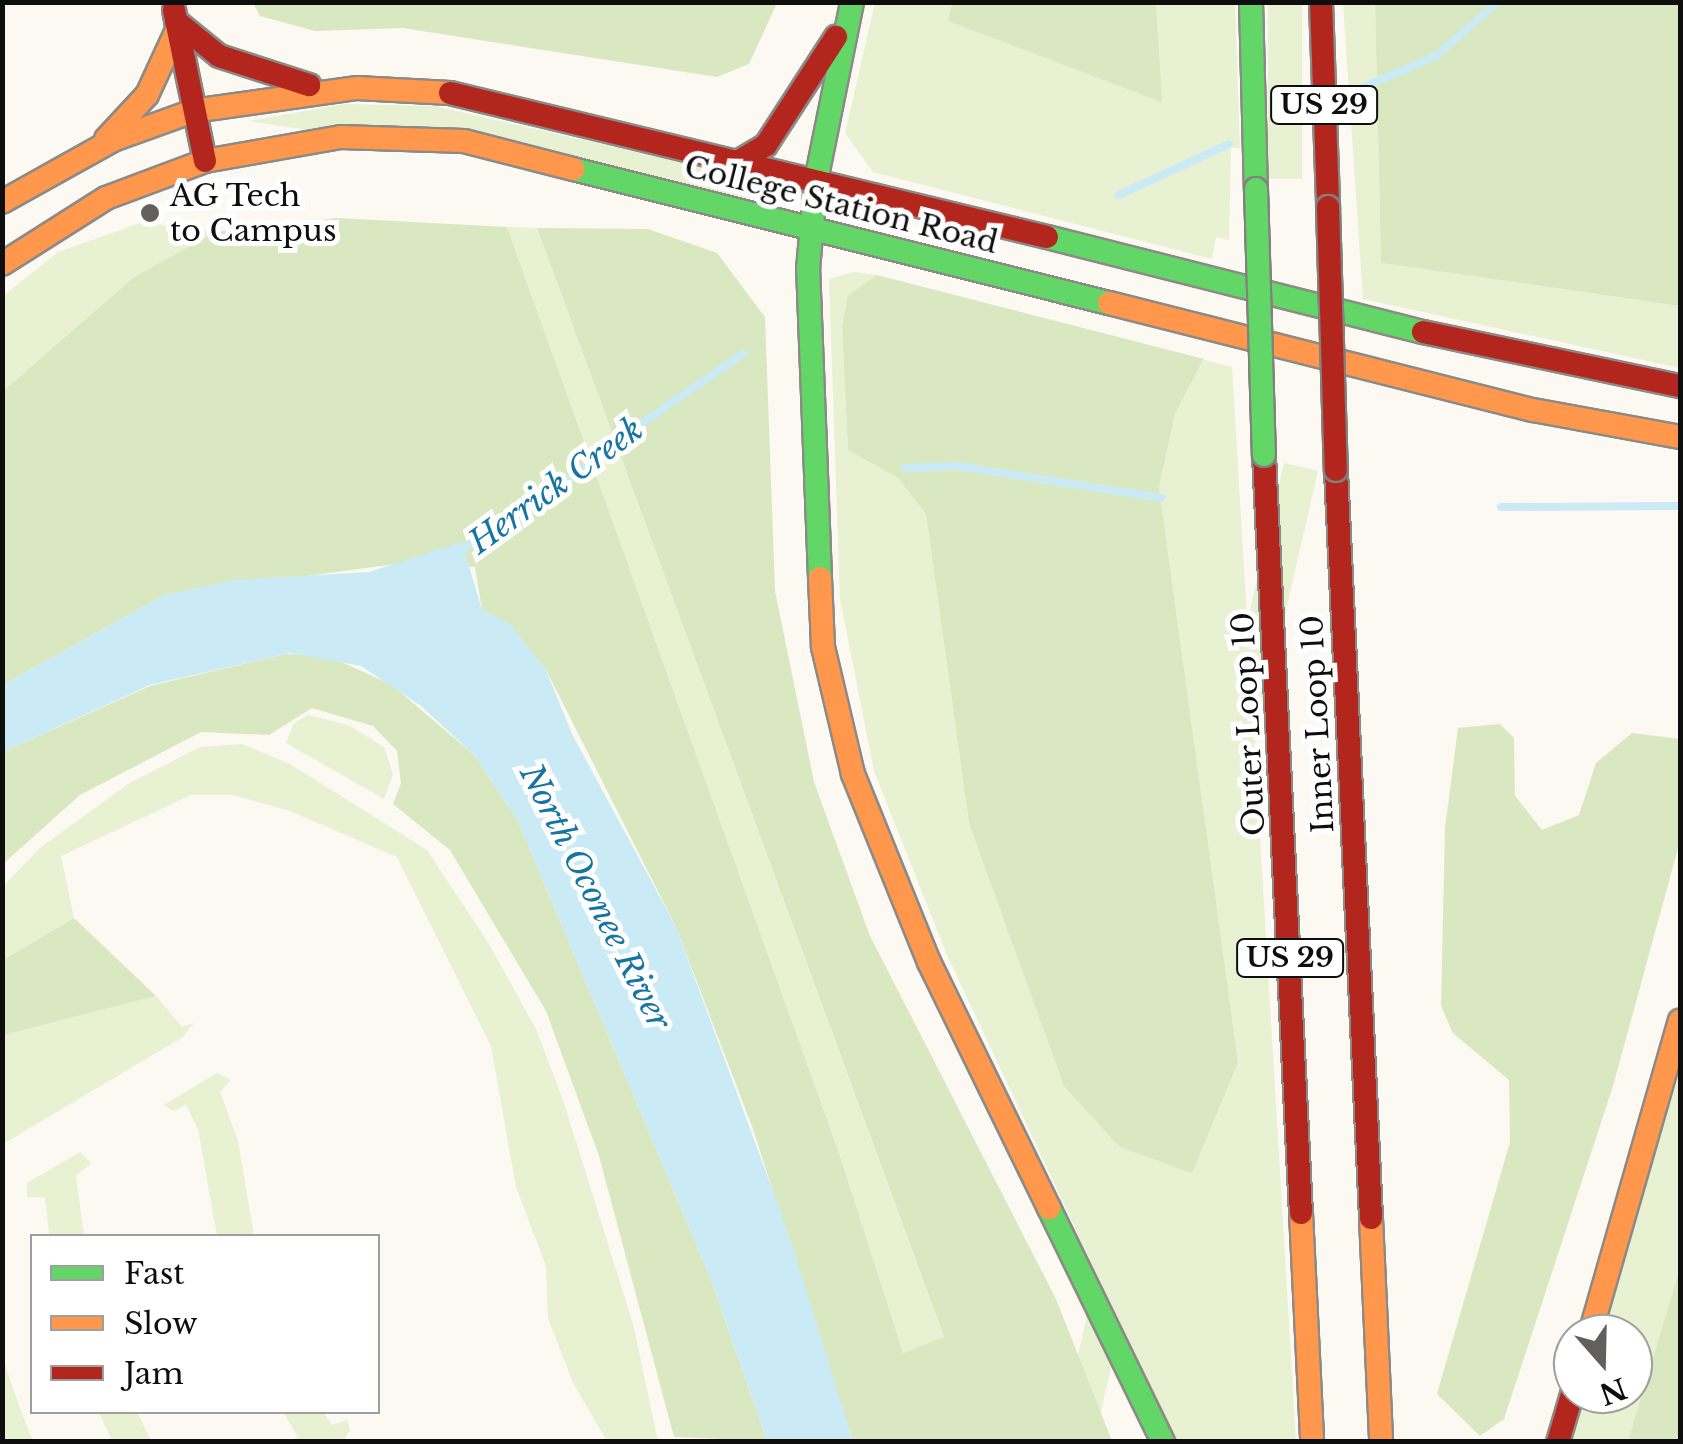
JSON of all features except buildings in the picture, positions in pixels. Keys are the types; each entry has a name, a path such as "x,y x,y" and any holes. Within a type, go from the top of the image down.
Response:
{"main road":[{"name":"Outer Loop 10","path":"1250,2 1264,455 1312,1442"},
{"name":"Inner Loop 10","path":"1320,2 1336,470 1381,1442"},
{"path":"740,160 766,145 850,8"},
{"path":"850,8 816,181 811,230 823,647 853,774 929,962 1163,1442"},
{"path":"176,17 219,56 330,90"},
{"path":"176,17 205,161"},
{"path":"99,147 147,95 176,17"},
{"name":"College Station Road","path":"2,202 99,147 194,111 330,90 439,91 740,160 1418,331 1680,386"},
{"name":"College Station Road","path":"2,264 106,198 205,161 341,137 464,141 1533,410 1680,438"},
{"path":"1596,1314 1680,1022"},
{"path":"1558,1442 1566,1414"}],"green space":[{"path":"253,3 777,3 749,64 717,77 403,28 315,31 260,16"},
{"path":"875,3 1235,3 1240,148 1231,148 1229,240 1216,237 1212,259 873,172 845,133"},
{"path":"952,3 1156,3 1162,102 948,21"},
{"path":"1268,3 1302,3 1302,179 1268,179"},
{"path":"1343,3 1375,3 1381,263 1680,306 1680,368 1363,299"},
{"path":"1375,3 1680,3 1680,306 1381,263"},
{"path":"345,104 435,106 754,179 749,198 249,121"},
{"path":"337,218 507,227 838,1150 903,1353 944,1337 537,228 648,229 717,253 765,317 775,591 814,782 870,936 1056,1299 1112,1441 853,1441 753,1129 676,927 546,670 510,625 482,610 475,567 396,564 164,595 3,685 2,392 134,277 215,232"},
{"path":"143,222 215,232 134,277 3,391 3,296 58,252"},
{"path":"507,227 537,228 944,1338 902,1353 838,1150"},
{"path":"854,272 877,275 848,295 842,326 848,450 898,478 926,514 969,823 1238,1062 1159,487 1175,414 1204,360 1232,367 1296,1441 1175,1441 947,955 874,771 840,599 829,279"},
{"path":"877,275 1204,359 1175,414 1159,487 1238,1062 1192,1173 1120,1147 1064,1086 969,823 926,514 898,478 848,450 842,327 848,295"},
{"path":"1284,463 1318,471 1098,1425 1064,1417"},
{"path":"286,654 326,655 392,685 474,755 518,821 710,1277 767,1441 674,1437 599,1156 546,1011 450,850 393,804 401,783 397,751 373,726 312,708 269,735 201,732 80,795 3,864 3,752 150,686"},
{"path":"308,715 348,725 384,747 393,774 384,799 286,743 294,723"},
{"path":"1500,724 1514,738 1515,796 1542,830 1579,815 1596,763 1632,733 1680,739 1680,841 1613,1086 1504,1419 1480,1436 1437,1394 1510,1142 1509,1080 1453,1033 1441,1006 1445,828 1458,728"},
{"path":"242,744 290,764 427,850 489,944 536,1029 563,1100 633,1324 658,1441 607,1441 573,1383 548,1318 546,1266 516,1187 491,1046 397,857 290,811 233,795 191,795 61,856 74,918 3,960 3,886 40,848 128,784 200,747"},
{"path":"74,918 156,996 3,1035 3,960"},
{"path":"156,996 182,1027 194,1023 183,1037 3,1144 2,1035"},
{"path":"1680,1071 1680,1268 1653,1360 1653,1314 1605,1314"},
{"path":"217,1073 231,1080 220,1092 238,1141 254,1234 217,1234 198,1129 186,1105 173,1111 164,1105"},
{"path":"80,1152 91,1163 76,1176 84,1234 49,1234 45,1197 27,1197 27,1183"},
{"path":"1680,1268 1680,1441 1628,1441 1636,1414 1653,1414 1653,1358"},
{"path":"2,1356 22,1414 33,1441 3,1441"},
{"path":"100,1414 138,1414 151,1441 112,1441"},
{"path":"284,1414 324,1414 332,1425 347,1420 350,1430 344,1441 292,1441 298,1437"},
{"path":"1575,1414 1637,1414 1629,1441 1567,1442"}],"water":[{"name":"North Oconee River","path":"462,542 482,610 510,624 546,670 572,734 676,927 788,1232 853,1441 767,1441 710,1277 518,821 474,755 421,706 361,666 290,653 150,685 3,752 3,685 164,595 235,580 369,572"}],"waterway":[{"name":"Herrick Creek","path":"1348,94 1436,56 1498,2"},
{"name":"Herrick Creek","path":"1119,195 1229,144"},
{"name":"Herrick Creek","path":"460,550 523,518 629,432 743,354"},
{"path":"905,468 957,466 1162,498"},
{"path":"1501,507 1680,506"}],"traffic: fast":[{"path":"820,578 808,269 816,181 852,2"},
{"path":"1251,2 1256,189"},
{"path":"573,169 1109,303"},
{"path":"1256,189 1264,455"},
{"path":"1047,237 1423,332"},
{"path":"1049,1208 1163,1442"}],"traffic: slow":[{"path":"106,139 147,95 178,28"},
{"path":"2,202 113,140 193,111 357,88 450,93"},
{"path":"2,264 106,198 205,161 341,137 464,141 573,169"},
{"path":"1109,303 1533,410 1680,437"},
{"path":"820,578 823,647 853,774 929,962 1049,1208"},
{"path":"1596,1314 1680,1021"},
{"path":"1301,1213 1312,1442"},
{"path":"1371,1218 1381,1442"}],"traffic: jam":[{"path":"1321,2 1328,207"},
{"path":"174,10 205,161"},
{"path":"176,21 219,56 309,85"},
{"path":"741,160 766,145 836,37"},
{"path":"450,93 1047,237"},
{"path":"1328,207 1336,470"},
{"path":"1423,332 1680,386"},
{"path":"1264,455 1301,1213"},
{"path":"1336,470 1371,1218"},
{"path":"1558,1442 1566,1414"}],"place":[{"name":"AG Tech to Campus","path":"150,213"}]}
